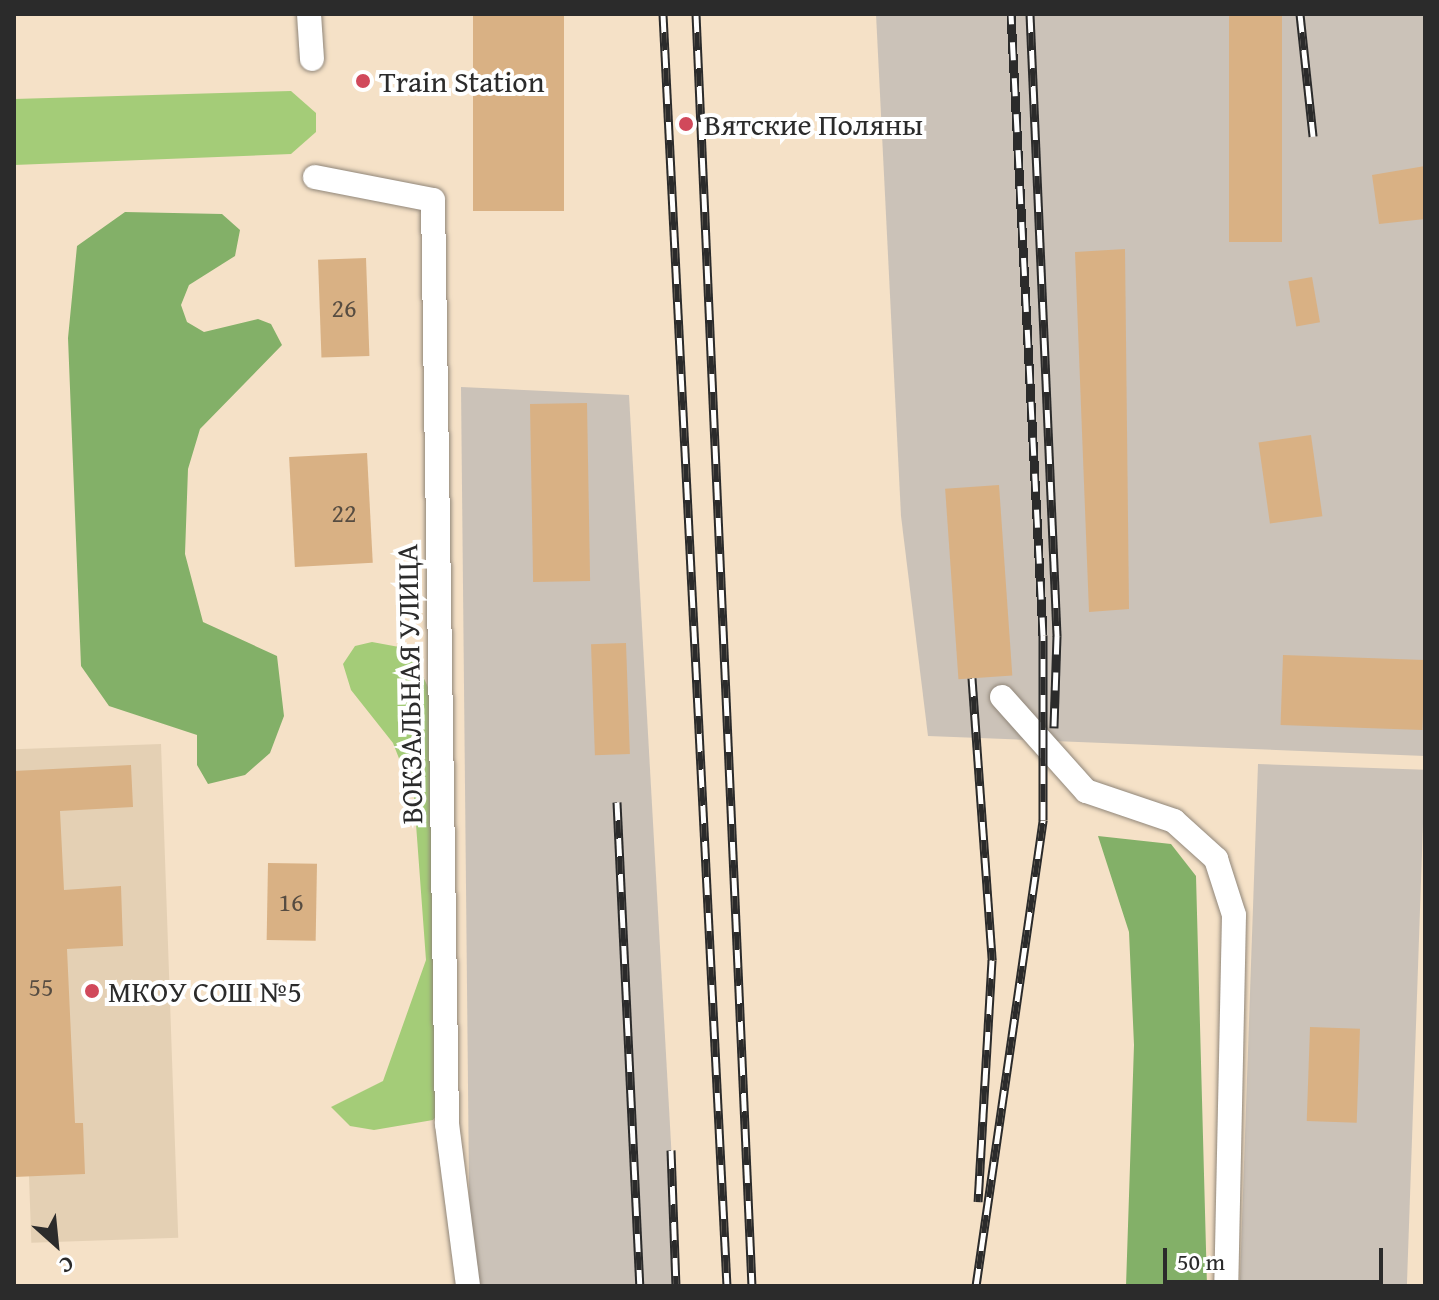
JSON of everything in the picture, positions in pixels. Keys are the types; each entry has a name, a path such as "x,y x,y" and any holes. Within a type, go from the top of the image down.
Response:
{"street":[{"path":"309,14 312,59"},
{"name":"ВОКЗАЛЬНАЯ УЛИЦА","path":"315,177 433,200 447,1124 468,1286"},
{"path":"1002,697 1086,791 1174,821 1216,859 1234,915 1226,1286"}],"shaded area":[{"path":"876,14 1425,14 1425,756 928,736 901,516"},
{"path":"461,387 629,395 679,1286 470,1286"},
{"name":"МКОУ СОШ №5","path":"161,744 178,1238 31,1243 14,749"},
{"path":"1258,764 1425,770 1407,1286 1240,1286"}],"green space":[{"path":"291,91 316,113 316,132 291,154 14,165 14,99"},
{"path":"125,212 222,214 240,230 235,256 189,285 181,305 187,322 204,332 258,319 271,324 282,345 200,429 188,469 185,554 203,622 277,656 284,716 270,753 245,775 208,784 197,765 197,735 109,706 81,666 68,338 77,246"},
{"path":"372,642 410,649 436,704 452,1096 433,1120 374,1130 350,1126 331,1107 383,1081 426,960 414,797 393,743 351,690 343,664 355,646"},
{"path":"1098,836 1171,844 1196,876 1207,1286 1126,1286 1134,1045 1129,932"}],"building":[{"path":"473,14 564,14 564,211 473,211"},
{"path":"1229,14 1282,14 1282,242 1229,242"},
{"path":"1425,166 1425,219 1379,224 1372,175"},
{"path":"1125,249 1129,609 1089,612 1075,252"},
{"path":"366,258 369,356 321,358 318,260"},
{"path":"1312,277 1320,322 1296,326 1288,281"},
{"path":"587,403 590,581 533,582 530,404"},
{"path":"1311,435 1322,516 1270,524 1259,442"},
{"path":"367,453 373,563 295,567 289,457"},
{"path":"999,485 1012,676 958,679 945,489"},
{"path":"626,643 630,754 595,755 591,644"},
{"path":"1283,655 1425,660 1422,730 1281,725"},
{"name":"МКОУ СОШ №5","path":"131,765 133,807 60,811 64,890 121,886 123,946 67,949 75,1123 83,1123 85,1174 14,1177 14,771"},
{"path":"268,863 317,864 316,941 267,940"},
{"path":"1310,1027 1360,1029 1357,1123 1307,1121"}],"railway":[{"path":"663,14 727,1286"},
{"path":"696,14 752,1286"},
{"path":"976,1286 1043,820 1043,635 1011,14"},
{"path":"1030,14 1057,636 1054,728"},
{"path":"1300,14 1313,136"},
{"path":"972,678 992,960 978,1202"},
{"path":"617,802 640,1286"},
{"path":"671,1150 676,1286"}],"place":[{"name":"Train Station","path":"363,81"},
{"name":"Вятские Поляны","path":"686,124"},
{"name":"МКОУ СОШ №5","path":"92,991"}]}
